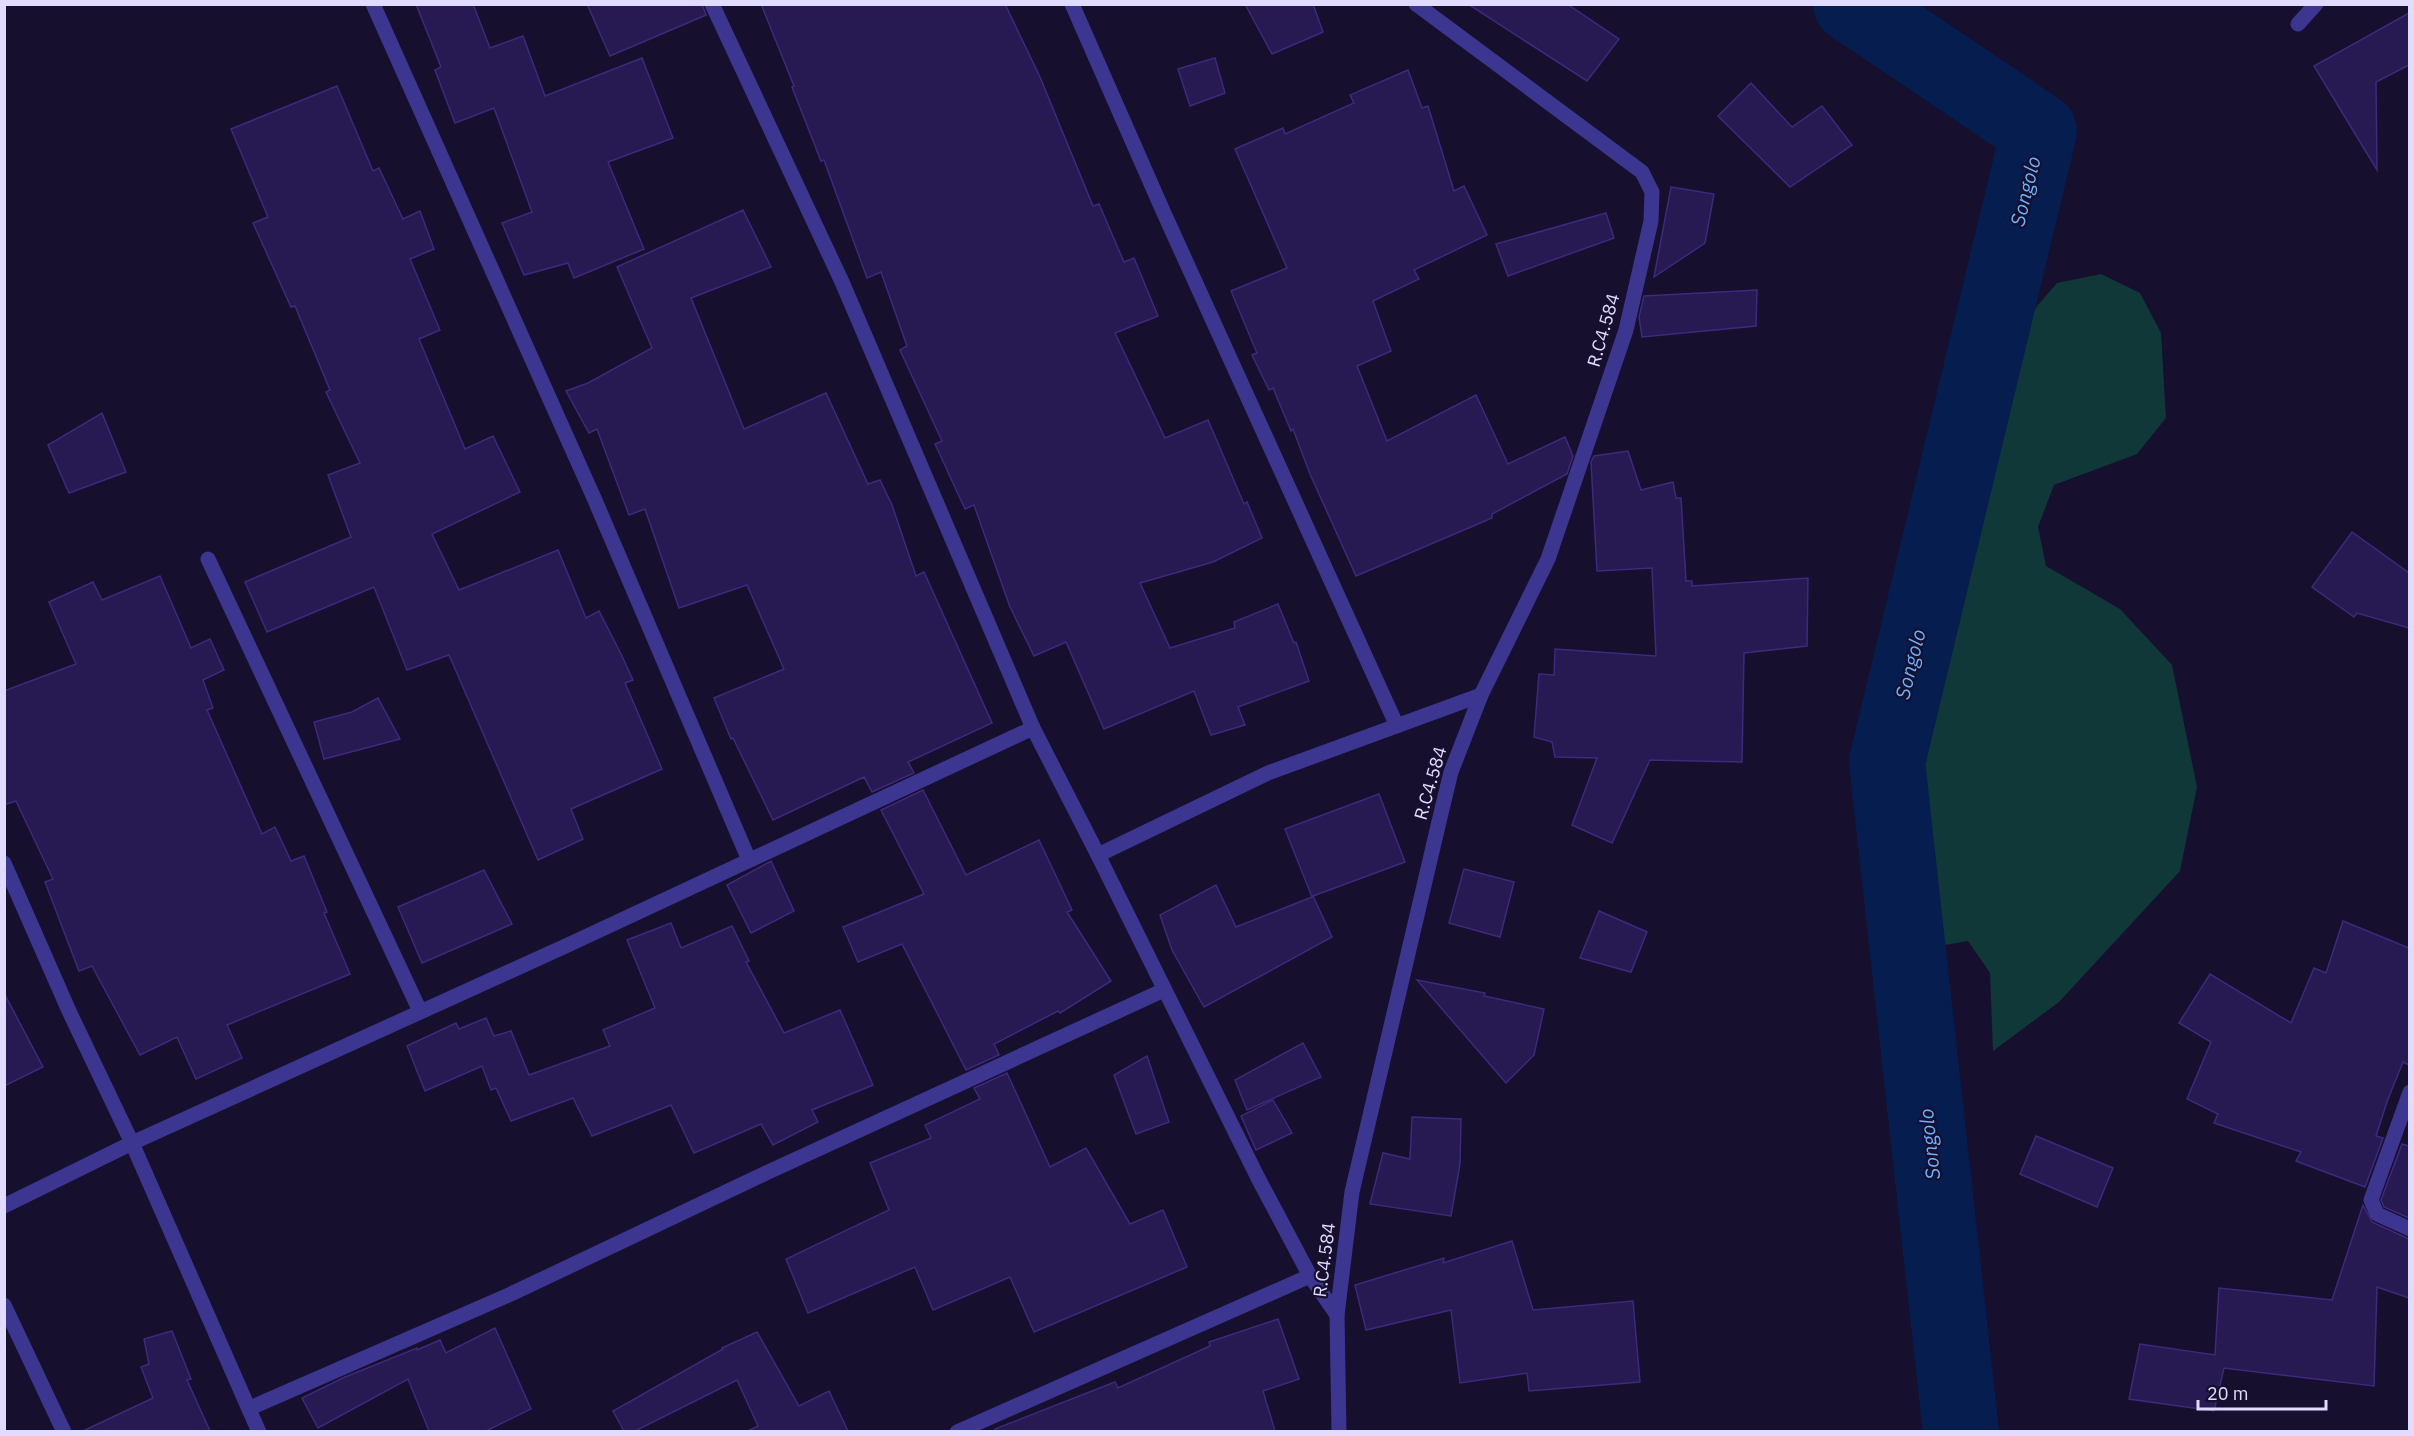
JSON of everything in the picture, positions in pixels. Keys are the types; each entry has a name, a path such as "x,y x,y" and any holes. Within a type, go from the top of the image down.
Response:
{"street":[{"path":"373,4 594,498 749,860"},
{"path":"712,4 842,282 1033,728 1258,1178 1310,1276 1337,1315"},
{"path":"1072,4 1162,211 1397,726"},
{"name":"R.C4.584","path":"1339,1431 1337,1315 1352,1191 1451,772 1481,695 1548,559 1626,330 1651,221 1652,192 1642,172 1416,4"},
{"path":"2298,24 2316,4"},
{"path":"208,559 420,1011"},
{"path":"1098,855 1268,773 1481,695"},
{"path":"4,1206 132,1143 1033,728"},
{"path":"4,863 69,1011 132,1143 259,1431"},
{"path":"250,1408 511,1294 766,1173 1164,990"},
{"path":"2409,1092 2371,1200 2377,1214 2409,1229"},
{"path":"957,1431 1310,1276"},
{"path":"4,1305 64,1431"}],"green space":[{"path":"2101,274 2140,293 2161,333 2166,418 2137,454 2054,485 2038,527 2046,566 2120,609 2172,665 2197,787 2180,871 2059,1002 1993,1051 1990,973 1968,941 1922,949 1901,769 1988,422 2032,312 2057,283"}],"building":[{"path":"416,4 473,4 490,48 523,36 545,96 642,58 673,138 608,162 644,249 574,278 568,263 524,275 502,223 532,212 494,108 455,123 435,70 441,67"},
{"path":"587,4 702,4 706,15 610,56"},
{"path":"761,4 1005,4 1040,77 1093,206 1099,204 1124,262 1134,258 1158,316 1115,333 1165,438 1208,420 1244,504 1247,502 1262,538 1213,562 1140,583 1170,648 1235,628 1234,622 1278,604 1294,643 1296,642 1309,681 1238,707 1245,725 1211,735 1194,691 1104,729 1066,642 1034,656 1010,607 974,505 965,509 935,444 942,441 900,350 907,346 881,272 867,278 824,160 821,161"},
{"path":"1245,4 1313,4 1323,32 1272,54"},
{"path":"1468,4 1567,4 1619,39 1587,81"},
{"path":"2409,13 2409,65 2376,82 2377,170 2314,66"},
{"path":"1215,58 1225,93 1190,106 1178,69"},
{"path":"1408,70 1422,108 1428,106 1454,191 1464,186 1487,235 1414,270 1419,279 1373,301 1391,351 1357,366 1387,441 1476,395 1508,464 1565,437 1573,456 1567,474 1492,514 1492,518 1356,576 1310,474 1293,429 1291,431 1273,388 1269,390 1252,355 1257,353 1231,291 1287,268 1235,149 1283,128 1285,134 1354,103 1350,95"},
{"path":"1751,83 1792,127 1822,106 1852,145 1790,187 1718,116"},
{"path":"337,86 373,171 379,168 403,219 420,211 434,249 410,259 440,330 419,339 465,449 493,436 520,492 432,534 459,590 558,550 586,618 599,611 622,656 633,680 625,683 662,769 571,809 583,839 538,860 449,655 407,670 374,587 267,632 245,582 351,537 328,475 360,463 326,392 330,390 295,306 291,307 253,223 268,217 231,129"},
{"path":"1671,187 1714,194 1705,243 1654,277"},
{"path":"743,210 771,267 691,298 744,429 826,393 868,484 880,480 892,505 916,576 924,572 992,723 908,762 914,773 872,792 864,777 773,820 733,738 731,739 714,698 784,669 747,585 679,608 645,509 629,515 597,429 589,433 566,391 588,383 652,348 617,267"},
{"path":"1606,213 1614,238 1508,276 1496,244"},
{"path":"1757,290 1756,326 1642,337 1639,317 1644,296"},
{"path":"102,413 126,472 69,493 48,445"},
{"path":"1628,451 1641,490 1673,482 1676,498 1681,498 1686,581 1692,581 1692,586 1808,578 1807,646 1744,653 1742,762 1650,760 1612,843 1572,825 1597,758 1555,757 1552,742 1534,737 1539,674 1554,675 1555,649 1656,656 1652,568 1597,571 1591,462 1594,456"},
{"path":"2352,532 2409,573 2409,628 2357,613 2354,617 2312,587"},
{"path":"160,576 191,648 210,639 224,670 203,680 213,708 207,710 262,834 275,827 291,861 304,856 327,912 324,913 350,974 227,1025 242,1058 196,1079 177,1037 140,1055 92,966 79,971 45,882 53,879 16,801 4,805 4,691 76,664 49,602 93,582 102,600"},
{"path":"378,698 400,739 324,759 314,722 352,712"},
{"path":"923,790 966,875 1039,840 1072,910 1067,912 1111,981 1060,1013 1058,1011 994,1044 999,1055 966,1070 902,944 858,962 843,927 924,894 881,810"},
{"path":"1379,794 1405,862 1313,896 1332,937 1204,1007 1172,950 1160,915 1216,885 1236,927 1312,897 1285,829"},
{"path":"771,861 794,911 751,933 727,885"},
{"path":"1464,869 1514,882 1500,937 1449,923"},
{"path":"484,870 512,924 422,963 398,907"},
{"path":"1599,911 1647,932 1631,972 1580,958"},
{"path":"2343,921 2409,948 2409,1065 2403,1062 2388,1099 2376,1136 2383,1138 2365,1187 2296,1161 2301,1152 2214,1123 2218,1114 2187,1099 2211,1042 2179,1023 2210,974 2291,1023 2314,968 2326,973"},
{"path":"671,923 681,948 732,926 749,961 746,962 784,1033 840,1010 873,1085 812,1110 818,1122 773,1145 761,1124 694,1153 671,1105 592,1136 573,1098 511,1121 496,1088 491,1090 482,1066 425,1091 407,1046 456,1023 459,1029 486,1018 494,1036 511,1031 529,1075 610,1046 603,1030 655,1008 627,940"},
{"path":"1417,980 1485,993 1484,996 1544,1009 1534,1055 1506,1083"},
{"path":"4,993 43,1067 4,1086"},
{"path":"1303,1043 1321,1077 1247,1110 1235,1080"},
{"path":"1147,1056 1169,1122 1136,1134 1114,1075"},
{"path":"1007,1073 1050,1167 1086,1148 1130,1224 1163,1210 1187,1267 1034,1332 1010,1277 933,1310 915,1267 808,1313 786,1259 889,1210 870,1163 931,1138 925,1125 980,1099 974,1088"},
{"path":"1273,1100 1292,1133 1256,1150 1241,1116"},
{"path":"1412,1117 1461,1119 1460,1164 1451,1216 1370,1204 1383,1153 1410,1159"},
{"path":"2036,1136 2113,1168 2097,1207 2020,1174"},
{"path":"2402,1144 2409,1146 2409,1218 2384,1207 2381,1200"},
{"path":"2363,1205 2372,1222 2409,1239 2409,1298 2377,1287 2374,1386 2224,1368 2214,1411 2129,1399 2140,1344 2215,1355 2219,1288 2332,1300"},
{"path":"1512,1241 1533,1310 1633,1301 1640,1382 1529,1391 1527,1373 1460,1383 1451,1310 1366,1330 1355,1285 1444,1258 1443,1263"},
{"path":"1278,1319 1299,1379 1263,1391 1275,1431 995,1431 995,1429 1115,1382 1118,1388 1210,1346 1209,1342"},
{"path":"495,1328 531,1409 486,1431 429,1431 408,1379 318,1428 302,1398 345,1377 417,1348 417,1350 440,1340 446,1353"},
{"path":"172,1331 191,1379 187,1380 210,1431 83,1431 153,1398 141,1367 149,1364 144,1339"},
{"path":"757,1332 799,1406 829,1391 848,1431 748,1431 758,1426 737,1380 635,1431 624,1431 613,1411 722,1348"}],"waterway":[{"name":"Songolo","path":"1851,4 2039,131 1887,762 1961,1432"}]}
